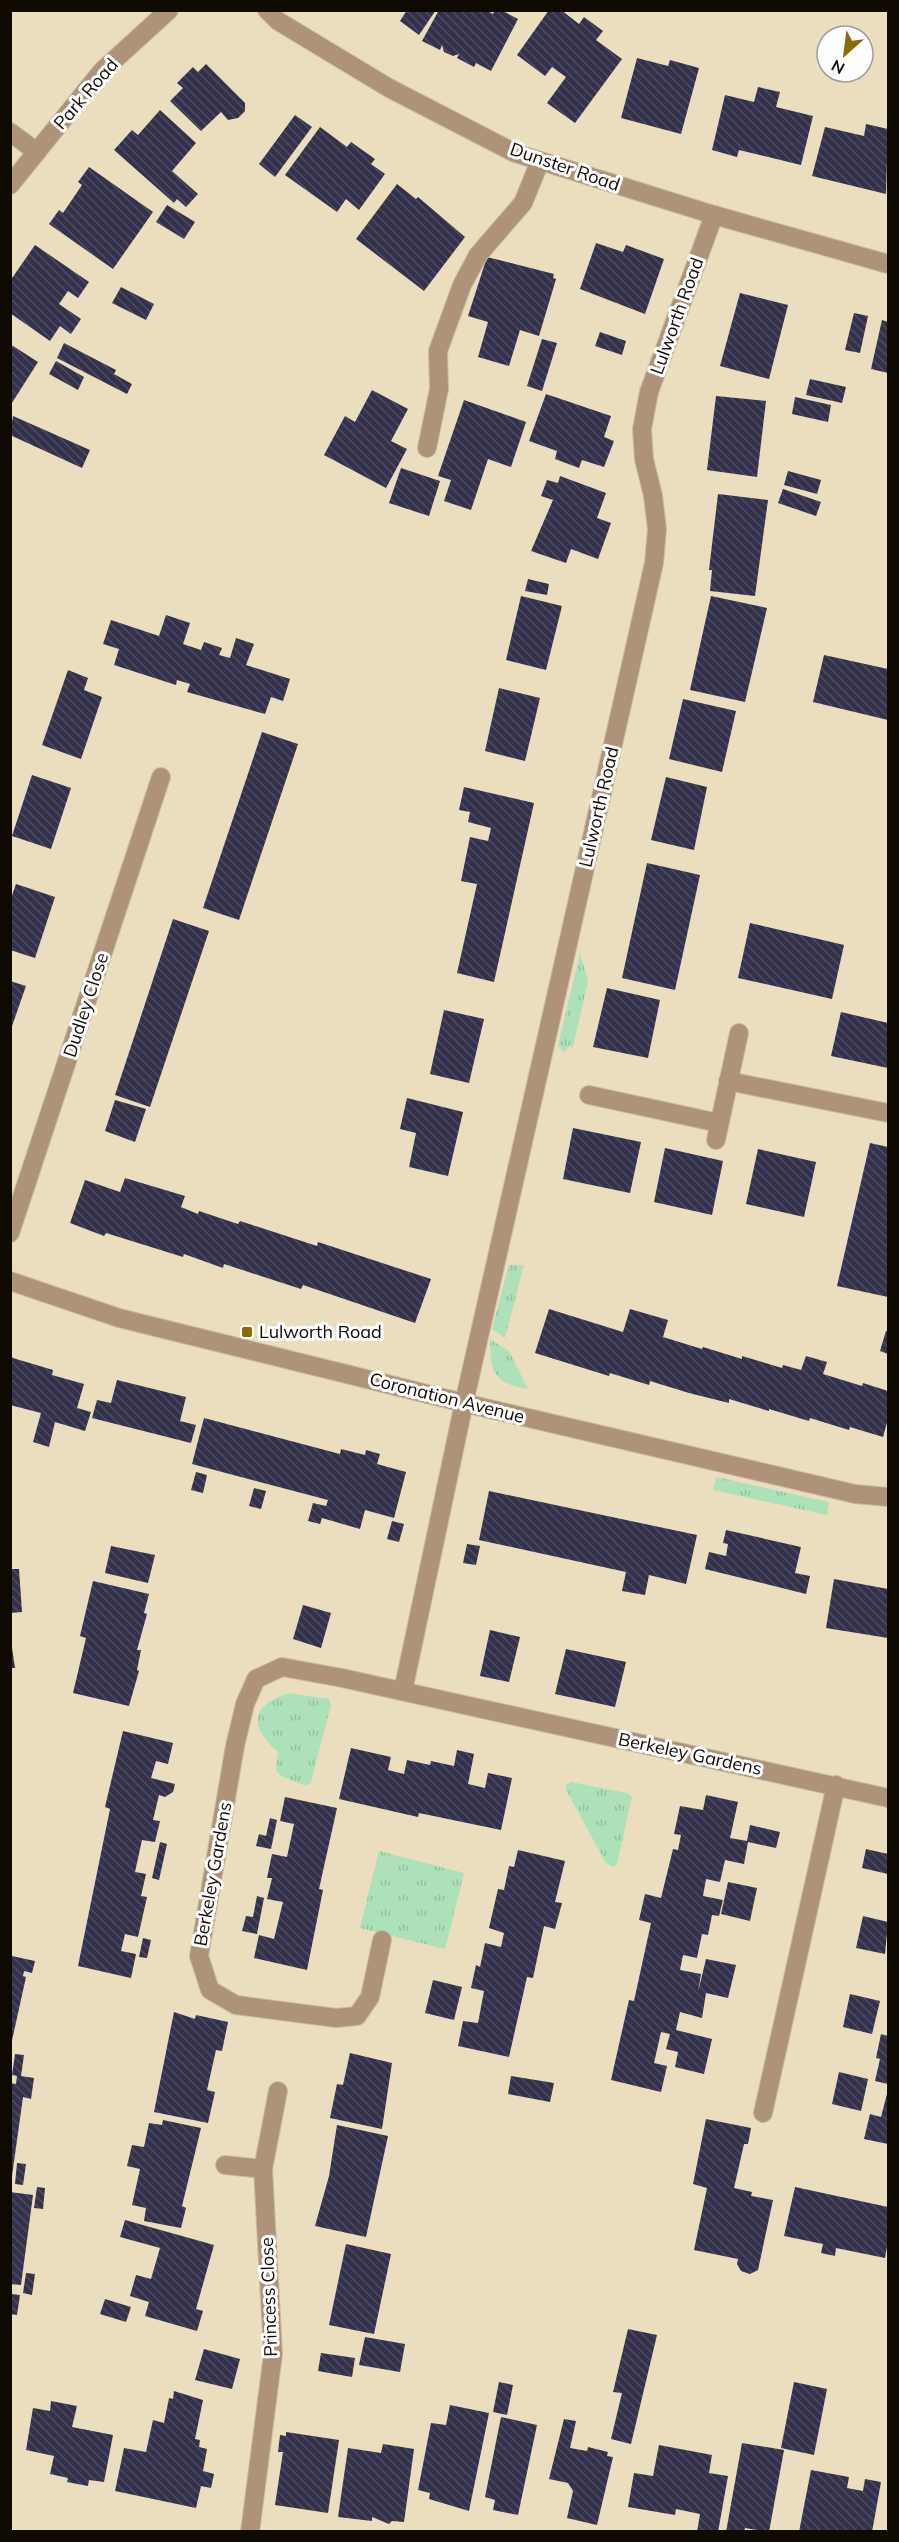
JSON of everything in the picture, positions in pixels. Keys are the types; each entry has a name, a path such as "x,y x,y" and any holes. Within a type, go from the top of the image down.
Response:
{"street":[{"name":"Park Road","path":"10,185 102,71 169,10"},
{"name":"Dunster Road","path":"267,10 278,21 389,88 515,153 714,215 888,264"},
{"path":"10,132 37,152"},
{"path":"427,448 439,389 438,351 462,285 478,255 523,203 540,161"},
{"name":"Lulworth Road","path":"464,1403 654,563 657,529 653,496 644,459 642,429 649,392 714,215"},
{"name":"Dudley Close","path":"10,1233 161,777"},
{"path":"589,1095 718,1132 739,1033"},
{"path":"729,1081 888,1113"},
{"name":"Coronation Avenue","path":"10,1281 119,1318 464,1403 844,1491 888,1497"},
{"path":"403,1691 464,1403"},
{"name":"Berkeley Gardens","path":"382,1940 370,1997 357,2016 336,2018 236,2005 210,1990 199,1956 235,1746 245,1704 256,1679 282,1667 403,1691 888,1798"},
{"path":"763,2113 836,1785"},
{"name":"Princess Close","path":"250,2532 273,2354 263,2169 278,2091"},
{"path":"225,2165 263,2169"}],"green space":[{"path":"580,953 588,981 573,1047 569,1046 565,1052 558,1046"},
{"path":"509,1265 524,1265 505,1338 492,1329"},
{"path":"490,1339 509,1351 528,1389 501,1380 496,1374 491,1360"},
{"path":"716,1477 829,1502 827,1515 713,1490"},
{"path":"289,1693 329,1699 331,1705 311,1782 306,1786 283,1777 276,1771 278,1752 258,1726 261,1710 276,1698"},
{"path":"571,1782 627,1793 632,1797 617,1864 614,1867 606,1863 566,1790 566,1785"},
{"path":"379,1851 464,1873 445,1949 360,1928"}],"building":[{"path":"407,10 436,10 419,35 400,21"},
{"path":"439,10 486,10 493,14 495,10 501,10 518,19 491,71 476,63 474,67 457,58 459,54 453,56 444,52 442,45 440,50 422,41"},
{"path":"549,10 561,10 579,24 584,17 603,31 596,40 622,59 575,123 547,103 566,77 552,67 545,76 517,55"},
{"path":"637,58 668,66 670,60 699,68 681,134 621,118"},
{"path":"206,64 245,103 245,111 238,118 228,120 221,112 201,131 170,101 183,88 177,83 193,67 198,72"},
{"path":"758,87 780,92 776,107 813,116 801,165 739,150 737,157 712,150 725,95 754,102"},
{"path":"160,110 196,143 172,171 198,194 186,207 177,199 174,203 114,150 132,130 138,135"},
{"path":"295,115 312,127 275,177 259,164"},
{"path":"866,124 888,129 886,194 812,176 825,127 864,136"},
{"path":"320,127 347,147 351,142 375,159 371,164 385,174 359,210 346,199 337,212 285,175"},
{"path":"89,167 153,212 113,269 49,224 59,210 63,213 82,185 78,182"},
{"path":"397,184 416,199 418,197 465,237 424,291 356,239"},
{"path":"167,205 195,222 184,239 156,222"},
{"path":"596,243 623,252 626,245 664,259 645,314 580,289"},
{"path":"35,245 89,282 78,298 68,291 59,304 81,319 71,334 60,326 50,341 10,313 10,281"},
{"path":"487,257 554,274 553,278 556,279 539,336 520,330 509,366 478,357 488,322 468,316"},
{"path":"121,287 154,304 146,320 112,303"},
{"path":"740,293 788,305 769,379 720,366"},
{"path":"854,313 868,316 860,353 845,350"},
{"path":"882,320 888,322 888,373 871,369"},
{"path":"600,332 626,341 622,355 595,346"},
{"path":"542,339 557,343 542,391 527,386"},
{"path":"64,343 116,370 114,374 132,384 127,394 57,358"},
{"path":"10,344 38,362 10,406"},
{"path":"56,361 84,377 78,390 49,374"},
{"path":"810,379 846,387 842,403 806,395"},
{"path":"372,390 408,409 391,441 407,449 386,488 324,455 345,416 355,422"},
{"path":"546,394 611,416 604,437 614,441 604,467 582,460 579,468 555,459 557,451 529,441"},
{"path":"716,396 766,401 757,477 707,470"},
{"path":"795,397 831,405 828,422 792,414"},
{"path":"464,400 526,422 511,467 488,459 471,510 444,501 451,480 438,476"},
{"path":"13,416 90,450 82,468 10,435"},
{"path":"401,468 440,481 429,516 389,503"},
{"path":"788,471 821,480 817,494 784,485"},
{"path":"560,476 606,493 597,518 611,523 598,559 571,549 566,563 531,551 553,500 541,496 547,480 558,483"},
{"path":"783,489 821,502 816,516 778,503"},
{"path":"718,494 768,500 755,596 710,591 712,570 709,570"},
{"path":"528,579 549,584 547,595 525,591"},
{"path":"521,596 562,606 546,670 506,660"},
{"path":"711,596 767,608 745,702 690,690"},
{"path":"166,615 190,623 183,644 201,650 204,642 222,648 219,655 230,658 236,638 254,644 246,665 290,679 283,701 271,697 265,714 187,692 190,684 177,680 176,685 114,665 119,649 103,644 111,620 159,636"},
{"path":"824,655 888,669 888,720 813,702"},
{"path":"68,670 88,678 84,690 102,697 81,759 42,745"},
{"path":"499,688 540,698 525,761 485,751"},
{"path":"683,699 736,711 722,772 669,759"},
{"path":"262,732 298,744 239,920 203,908"},
{"path":"32,775 71,788 51,849 12,836"},
{"path":"666,777 707,787 694,850 651,840"},
{"path":"464,787 534,803 494,982 457,973 477,884 461,881 470,837 488,841 491,828 468,822 470,812 459,810"},
{"path":"647,863 700,875 675,990 622,978"},
{"path":"16,884 55,897 35,958 10,950 10,901"},
{"path":"173,919 209,931 150,1107 115,1095"},
{"path":"750,923 844,945 832,999 738,978"},
{"path":"10,981 26,986 11,1029 10,1029"},
{"path":"607,988 660,1000 648,1058 593,1047"},
{"path":"444,1010 484,1019 469,1083 430,1074"},
{"path":"841,1012 888,1023 888,1068 831,1056"},
{"path":"407,1098 463,1112 448,1176 409,1167 416,1133 400,1129"},
{"path":"115,1100 146,1109 135,1142 105,1131"},
{"path":"573,1128 641,1142 630,1193 563,1179"},
{"path":"870,1143 888,1147 888,1297 837,1286"},
{"path":"665,1148 723,1161 712,1215 654,1202"},
{"path":"758,1149 816,1162 804,1217 746,1204"},
{"path":"125,1178 185,1196 181,1207 198,1214 199,1211 238,1224 240,1221 317,1246 318,1242 431,1279 415,1323 303,1285 301,1289 224,1264 223,1268 184,1254 183,1257 106,1233 104,1236 70,1223 85,1180 120,1192"},
{"path":"549,1309 623,1332 630,1309 668,1320 663,1337 702,1349 703,1347 742,1359 742,1356 782,1368 783,1365 801,1370 806,1356 827,1362 823,1374 888,1391 888,1419 883,1437 810,1418 809,1421 729,1399 729,1403 650,1381 649,1385 610,1373 609,1376 535,1353"},
{"path":"886,1331 888,1332 888,1354 880,1351"},
{"path":"10,1355 13,1358 53,1370 52,1375 84,1384 77,1408 91,1412 85,1431 55,1422 49,1447 33,1442 41,1413 10,1405"},
{"path":"117,1380 186,1397 180,1421 196,1425 191,1443 92,1418 97,1400 111,1403"},
{"path":"204,1418 340,1454 341,1449 365,1455 366,1450 380,1454 377,1464 406,1472 394,1518 365,1510 360,1529 322,1518 320,1524 308,1521 313,1503 326,1506 328,1500 192,1464"},
{"path":"196,1472 207,1475 203,1493 191,1490"},
{"path":"254,1488 266,1491 261,1509 249,1506"},
{"path":"489,1491 697,1535 686,1584 649,1575 645,1595 622,1591 626,1572 479,1540"},
{"path":"392,1521 404,1524 399,1542 387,1539"},
{"path":"726,1530 801,1547 795,1573 810,1576 806,1594 705,1569 709,1552 726,1556 728,1544 723,1543"},
{"path":"467,1544 480,1546 476,1565 463,1563"},
{"path":"111,1546 155,1555 148,1583 105,1573"},
{"path":"10,1569 19,1569 22,1612 10,1613"},
{"path":"834,1579 888,1589 888,1638 826,1628"},
{"path":"93,1581 149,1594 144,1613 147,1614 137,1650 141,1650 137,1670 139,1671 129,1706 73,1693 86,1638 80,1636"},
{"path":"303,1605 331,1613 321,1648 293,1639"},
{"path":"490,1630 520,1637 509,1682 480,1676"},
{"path":"10,1634 15,1668 10,1668"},
{"path":"566,1649 626,1662 615,1707 555,1694"},
{"path":"123,1731 173,1743 168,1764 156,1761 151,1778 175,1784 173,1792 165,1797 159,1795 153,1820 160,1821 155,1842 142,1840 135,1872 146,1874 141,1896 147,1897 138,1937 125,1934 121,1951 136,1954 131,1978 78,1966 110,1809 105,1807"},
{"path":"351,1748 391,1757 388,1770 404,1774 407,1760 430,1765 431,1761 454,1766 457,1750 474,1754 468,1784 485,1788 488,1773 512,1778 501,1830 419,1813 418,1817 339,1799"},
{"path":"706,1795 738,1802 730,1838 747,1841 750,1825 780,1832 776,1848 748,1842 744,1864 725,1860 720,1882 706,1879 703,1896 723,1900 719,1916 712,1915 708,1935 702,1934 697,1958 683,1955 680,1970 701,1974 698,1992 706,1959 736,1965 728,1998 706,1993 702,2018 680,2012 676,2030 712,2039 704,2074 675,2067 678,2052 666,2049 670,2034 661,2032 654,2063 667,2066 661,2092 611,2080 629,2000 634,2001 651,1923 639,1920 645,1894 661,1898 673,1849 678,1850 681,1835 674,1834 680,1806 703,1810"},
{"path":"285,1797 337,1808 319,1889 323,1890 307,1970 254,1958 259,1935 274,1939 283,1902 267,1899 272,1878 267,1878 272,1854 287,1857 294,1824 280,1821"},
{"path":"270,1818 277,1820 271,1849 256,1846 259,1834 266,1836"},
{"path":"160,1842 167,1844 159,1880 152,1878"},
{"path":"866,1849 888,1854 888,1874 862,1868"},
{"path":"518,1850 565,1861 555,1902 562,1903 555,1929 544,1926 533,1978 527,1977 509,2057 458,2046 463,2021 478,2023 484,1991 471,1988 476,1965 480,1967 485,1943 501,1947 504,1933 489,1928 498,1889 504,1890 509,1866 514,1867"},
{"path":"728,1882 757,1888 750,1921 721,1914"},
{"path":"257,1896 264,1898 257,1934 242,1931 246,1916 253,1917"},
{"path":"863,1916 888,1922 885,1954 856,1948"},
{"path":"143,1938 151,1940 147,1958 139,1957"},
{"path":"12,1956 35,1961 32,1973 24,1971 23,1976 26,1977 11,2045"},
{"path":"433,1980 462,1987 454,2020 425,2013"},
{"path":"850,1994 880,2001 872,2034 843,2027"},
{"path":"174,2012 195,2019 196,2015 228,2022 222,2051 216,2050 207,2090 215,2092 208,2123 154,2112"},
{"path":"881,2034 888,2036 888,2084 875,2081 880,2059 876,2058"},
{"path":"350,2053 392,2063 382,2129 330,2118 337,2084 343,2085"},
{"path":"15,2054 24,2055 21,2076 34,2078 31,2099 23,2097 12,2176 10,2083 16,2084 17,2076 12,2075"},
{"path":"839,2072 868,2079 861,2111 832,2104"},
{"path":"511,2076 554,2083 550,2102 508,2094"},
{"path":"888,2090 888,2144 864,2139 870,2114 881,2117"},
{"path":"706,2119 751,2128 748,2144 744,2144 734,2188 752,2192 751,2196 773,2200 758,2270 750,2274 741,2271 737,2264 738,2259 694,2250 707,2188 693,2184"},
{"path":"163,2120 201,2128 182,2206 186,2208 181,2228 144,2221 146,2208 132,2205 140,2169 127,2166 132,2145 144,2147 149,2123 162,2125"},
{"path":"337,2125 388,2136 366,2237 315,2226 329,2176"},
{"path":"17,2163 26,2164 23,2185 15,2184"},
{"path":"37,2187 45,2188 43,2209 34,2208"},
{"path":"795,2187 888,2207 888,2241 885,2258 836,2248 835,2256 821,2253 823,2244 784,2236"},
{"path":"10,2192 33,2195 21,2285 10,2284"},
{"path":"125,2220 214,2245 196,2309 203,2311 197,2331 145,2316 149,2302 130,2296 136,2275 151,2279 160,2248 120,2237"},
{"path":"346,2244 391,2254 374,2334 329,2325"},
{"path":"26,2273 35,2274 32,2295 23,2293"},
{"path":"11,2294 20,2295 17,2315 10,2314"},
{"path":"105,2299 131,2307 126,2322 100,2314"},
{"path":"628,2329 657,2335 631,2444 611,2439 622,2393 613,2392"},
{"path":"365,2337 405,2344 400,2372 359,2365"},
{"path":"204,2349 240,2359 232,2389 195,2380"},
{"path":"321,2353 355,2358 352,2377 318,2371"},
{"path":"499,2382 513,2385 507,2415 493,2412"},
{"path":"794,2382 827,2389 814,2455 781,2448"},
{"path":"174,2391 203,2400 195,2439 200,2440 199,2447 207,2449 203,2471 214,2474 211,2488 201,2486 196,2508 115,2491 124,2448 146,2452 153,2420 164,2423 169,2398 173,2399"},
{"path":"51,2401 77,2406 72,2427 113,2435 104,2482 89,2480 88,2486 67,2482 68,2478 50,2474 54,2456 26,2450 33,2408 50,2411"},
{"path":"450,2405 489,2413 469,2511 429,2499 430,2493 418,2490 431,2423 446,2425"},
{"path":"501,2417 537,2425 518,2515 493,2510 495,2500 485,2497"},
{"path":"564,2419 576,2421 570,2448 587,2451 588,2447 608,2452 607,2456 613,2457 597,2525 567,2518 573,2491 568,2483 549,2479"},
{"path":"286,2432 339,2440 328,2513 275,2505 283,2452 278,2452 280,2435 286,2436"},
{"path":"742,2443 784,2450 769,2532 745,2528 744,2532 726,2532"},
{"path":"383,2444 414,2449 404,2522 392,2521 389,2524 372,2517 372,2521 338,2517 348,2448 381,2453"},
{"path":"659,2445 712,2455 709,2473 728,2476 718,2532 697,2532 700,2514 676,2509 675,2515 628,2507 634,2473 653,2476"},
{"path":"811,2470 849,2477 847,2488 863,2491 865,2479 881,2482 872,2532 799,2532"}],"place":[{"name":"Lulworth Road","path":"247,1332"}]}
